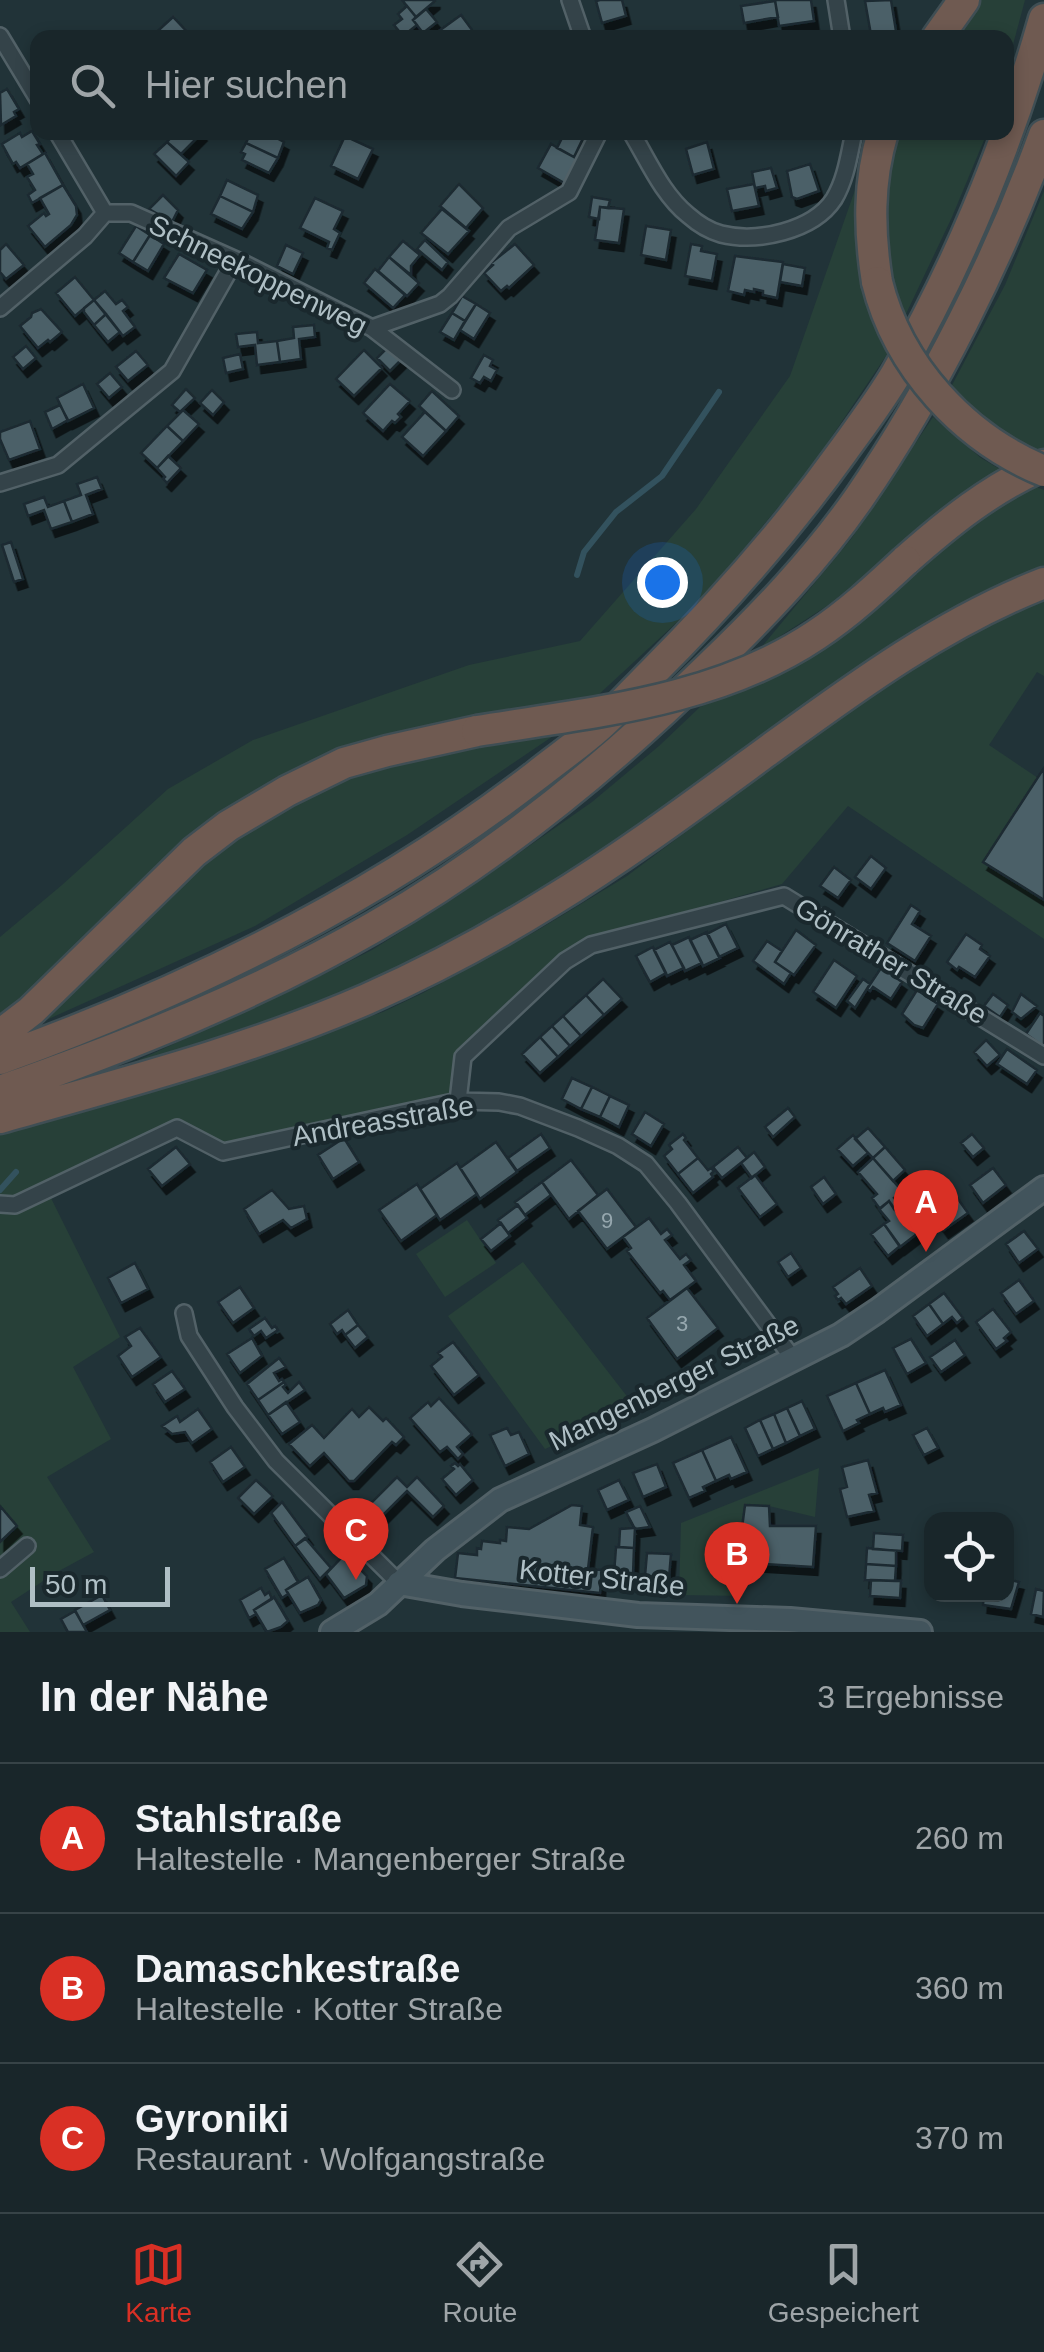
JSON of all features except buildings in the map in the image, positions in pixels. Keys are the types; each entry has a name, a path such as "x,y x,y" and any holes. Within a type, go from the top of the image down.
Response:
{"highway":[{"path":"943,30 964,0"},
{"path":"1014,112 1044,19"},
{"path":"0,1091 126,1045 264,984 374,927 466,870 560,802 653,722 791,584 889,452 960,329 1044,135"},
{"path":"880,140 870,205 871,233 877,282 887,317 937,394 981,436 1025,464 1044,468"},
{"path":"0,1059 168,992 333,909 423,856 501,803 597,728 729,596 828,472 894,377 934,303 1004,140"},
{"path":"0,1035 31,1011 194,852 286,791 344,764 387,751 477,731 674,697 752,670 815,636 858,604 944,526 985,497 1044,468"},
{"path":"0,1118 257,1041 419,975 547,904 622,856 833,703 927,641 1044,582"}],"main road":[{"name":"Mangenberger Straße","path":"332,1632 378,1604 468,1523 511,1494 653,1430 840,1336 1044,1188"},
{"name":"Kotter Straße","path":"399,1583 638,1614 790,1620 920,1632"}],"street":[{"path":"570,0 580,30"},
{"path":"836,0 841,30"},
{"path":"0,36 30,86"},
{"path":"0,308 85,236 105,212 63,140"},
{"path":"372,328 440,304 450,296 509,228 569,192 595,140"},
{"path":"636,140 664,189 687,215 720,234 756,236 789,229 826,209 842,183 852,140"},
{"name":"Schneekoppenweg","path":"105,212 131,214 236,260 372,328 452,390"},
{"path":"0,483 58,465 172,371 236,260"},
{"name":"Gönrather Straße","path":"458,1101 463,1057 576,953 591,944 784,896 1044,1056"},
{"name":"Andreasstraße","path":"0,1204 16,1205 176,1128 222,1152 458,1101 520,1106 600,1137 646,1164 794,1360"},
{"path":"184,1313 188,1336 276,1462 399,1583"},
{"path":"0,1569 27,1546"}],"green space":[{"path":"980,0 1025,0 1014,41 1014,30 959,30"},
{"path":"896,140 984,140 905,316 891,279 882,204"},
{"path":"855,190 863,273 888,353 810,469 703,598 596,697 398,732 295,770 242,800 198,830 149,873 48,976 0,1015 0,937 168,789 253,740 469,665 580,641 696,509 790,376"},
{"path":"1044,191 1044,451 1040,452 996,427 951,387 1005,285"},
{"path":"933,417 981,458 1003,471 963,495 830,604 760,649 851,539"},
{"path":"1026,483 1044,490 1044,570 992,591 895,644 818,695 610,848 473,935 328,1001 119,1069 372,950 456,897 592,802 700,707 816,651 905,575"},
{"path":"1044,599 1044,676 1037,672 989,745 1038,778 983,862 1044,900 1044,939 848,806 782,884 587,940 552,965 460,1049 454,1097 225,1144 178,1119 44,1184 120,1337 73,1367 111,1439 47,1477 94,1552 11,1602 30,1632 0,1632 0,1132 178,1083 383,1012 423,993 627,876 888,684 985,626"},
{"path":"559,732 407,835 255,926 33,1026 227,841 288,803 354,772 413,754"},
{"path":"467,1220 496,1263 445,1297 416,1254"},
{"path":"523,1262 636,1408 545,1449 448,1316"},
{"path":"819,1468 815,1517 769,1506 748,1545 743,1596 679,1595 681,1523"}],"waterway":[{"path":"577,575 584,552 616,512 662,476 719,392"},
{"path":"0,1190 16,1172"}],"place":[{"name":"Stahlstraße","path":"926,1252"},
{"name":"Gyroniki","path":"356,1580"},
{"name":"Damaschkestraße","path":"737,1604"}]}
